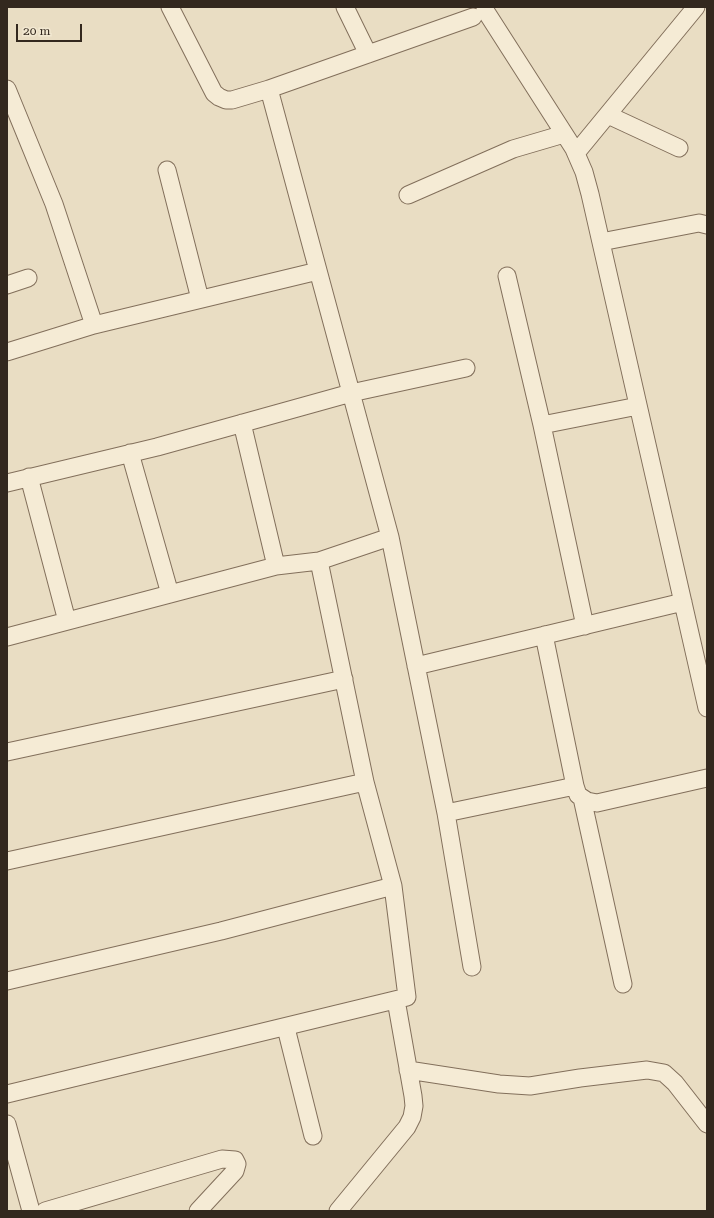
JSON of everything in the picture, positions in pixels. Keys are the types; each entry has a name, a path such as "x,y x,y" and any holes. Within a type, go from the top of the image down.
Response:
{"street":[{"path":"170,7 214,92 219,97 226,100 232,100 269,89 368,54 479,10 576,153 590,194 707,708"},
{"path":"345,7 368,54"},
{"path":"576,153 696,7"},
{"path":"7,89 54,204 94,325"},
{"path":"269,89 390,537 446,812 472,967"},
{"path":"608,115 679,148"},
{"path":"408,195 513,149 564,134"},
{"path":"167,170 200,299"},
{"path":"601,242 699,223 707,225"},
{"path":"7,352 94,325 318,270"},
{"path":"507,276 542,425 585,626"},
{"path":"7,285 28,278"},
{"path":"7,483 130,453 351,393 466,368"},
{"path":"542,425 638,406"},
{"path":"242,423 276,566"},
{"path":"130,453 170,594"},
{"path":"29,478 67,621"},
{"path":"7,637 276,566 318,561 390,537"},
{"path":"7,1094 286,1028 407,997 393,886 366,782 318,561"},
{"path":"416,666 683,602"},
{"path":"544,635 623,984"},
{"path":"696,660 707,644"},
{"path":"7,752 344,679"},
{"path":"579,792 587,801 597,803 707,778"},
{"path":"7,861 366,782"},
{"path":"446,812 579,792"},
{"path":"7,981 222,931 393,886"},
{"path":"338,1211 407,1127 414,1106 396,1000"},
{"path":"286,1028 313,1136"},
{"path":"408,1070 499,1084 530,1086 647,1070 664,1073 675,1083 707,1124"},
{"path":"7,1124 11,1156 31,1211"},
{"path":"45,1211 222,1159 234,1160 237,1164 235,1171 198,1211"}]}
